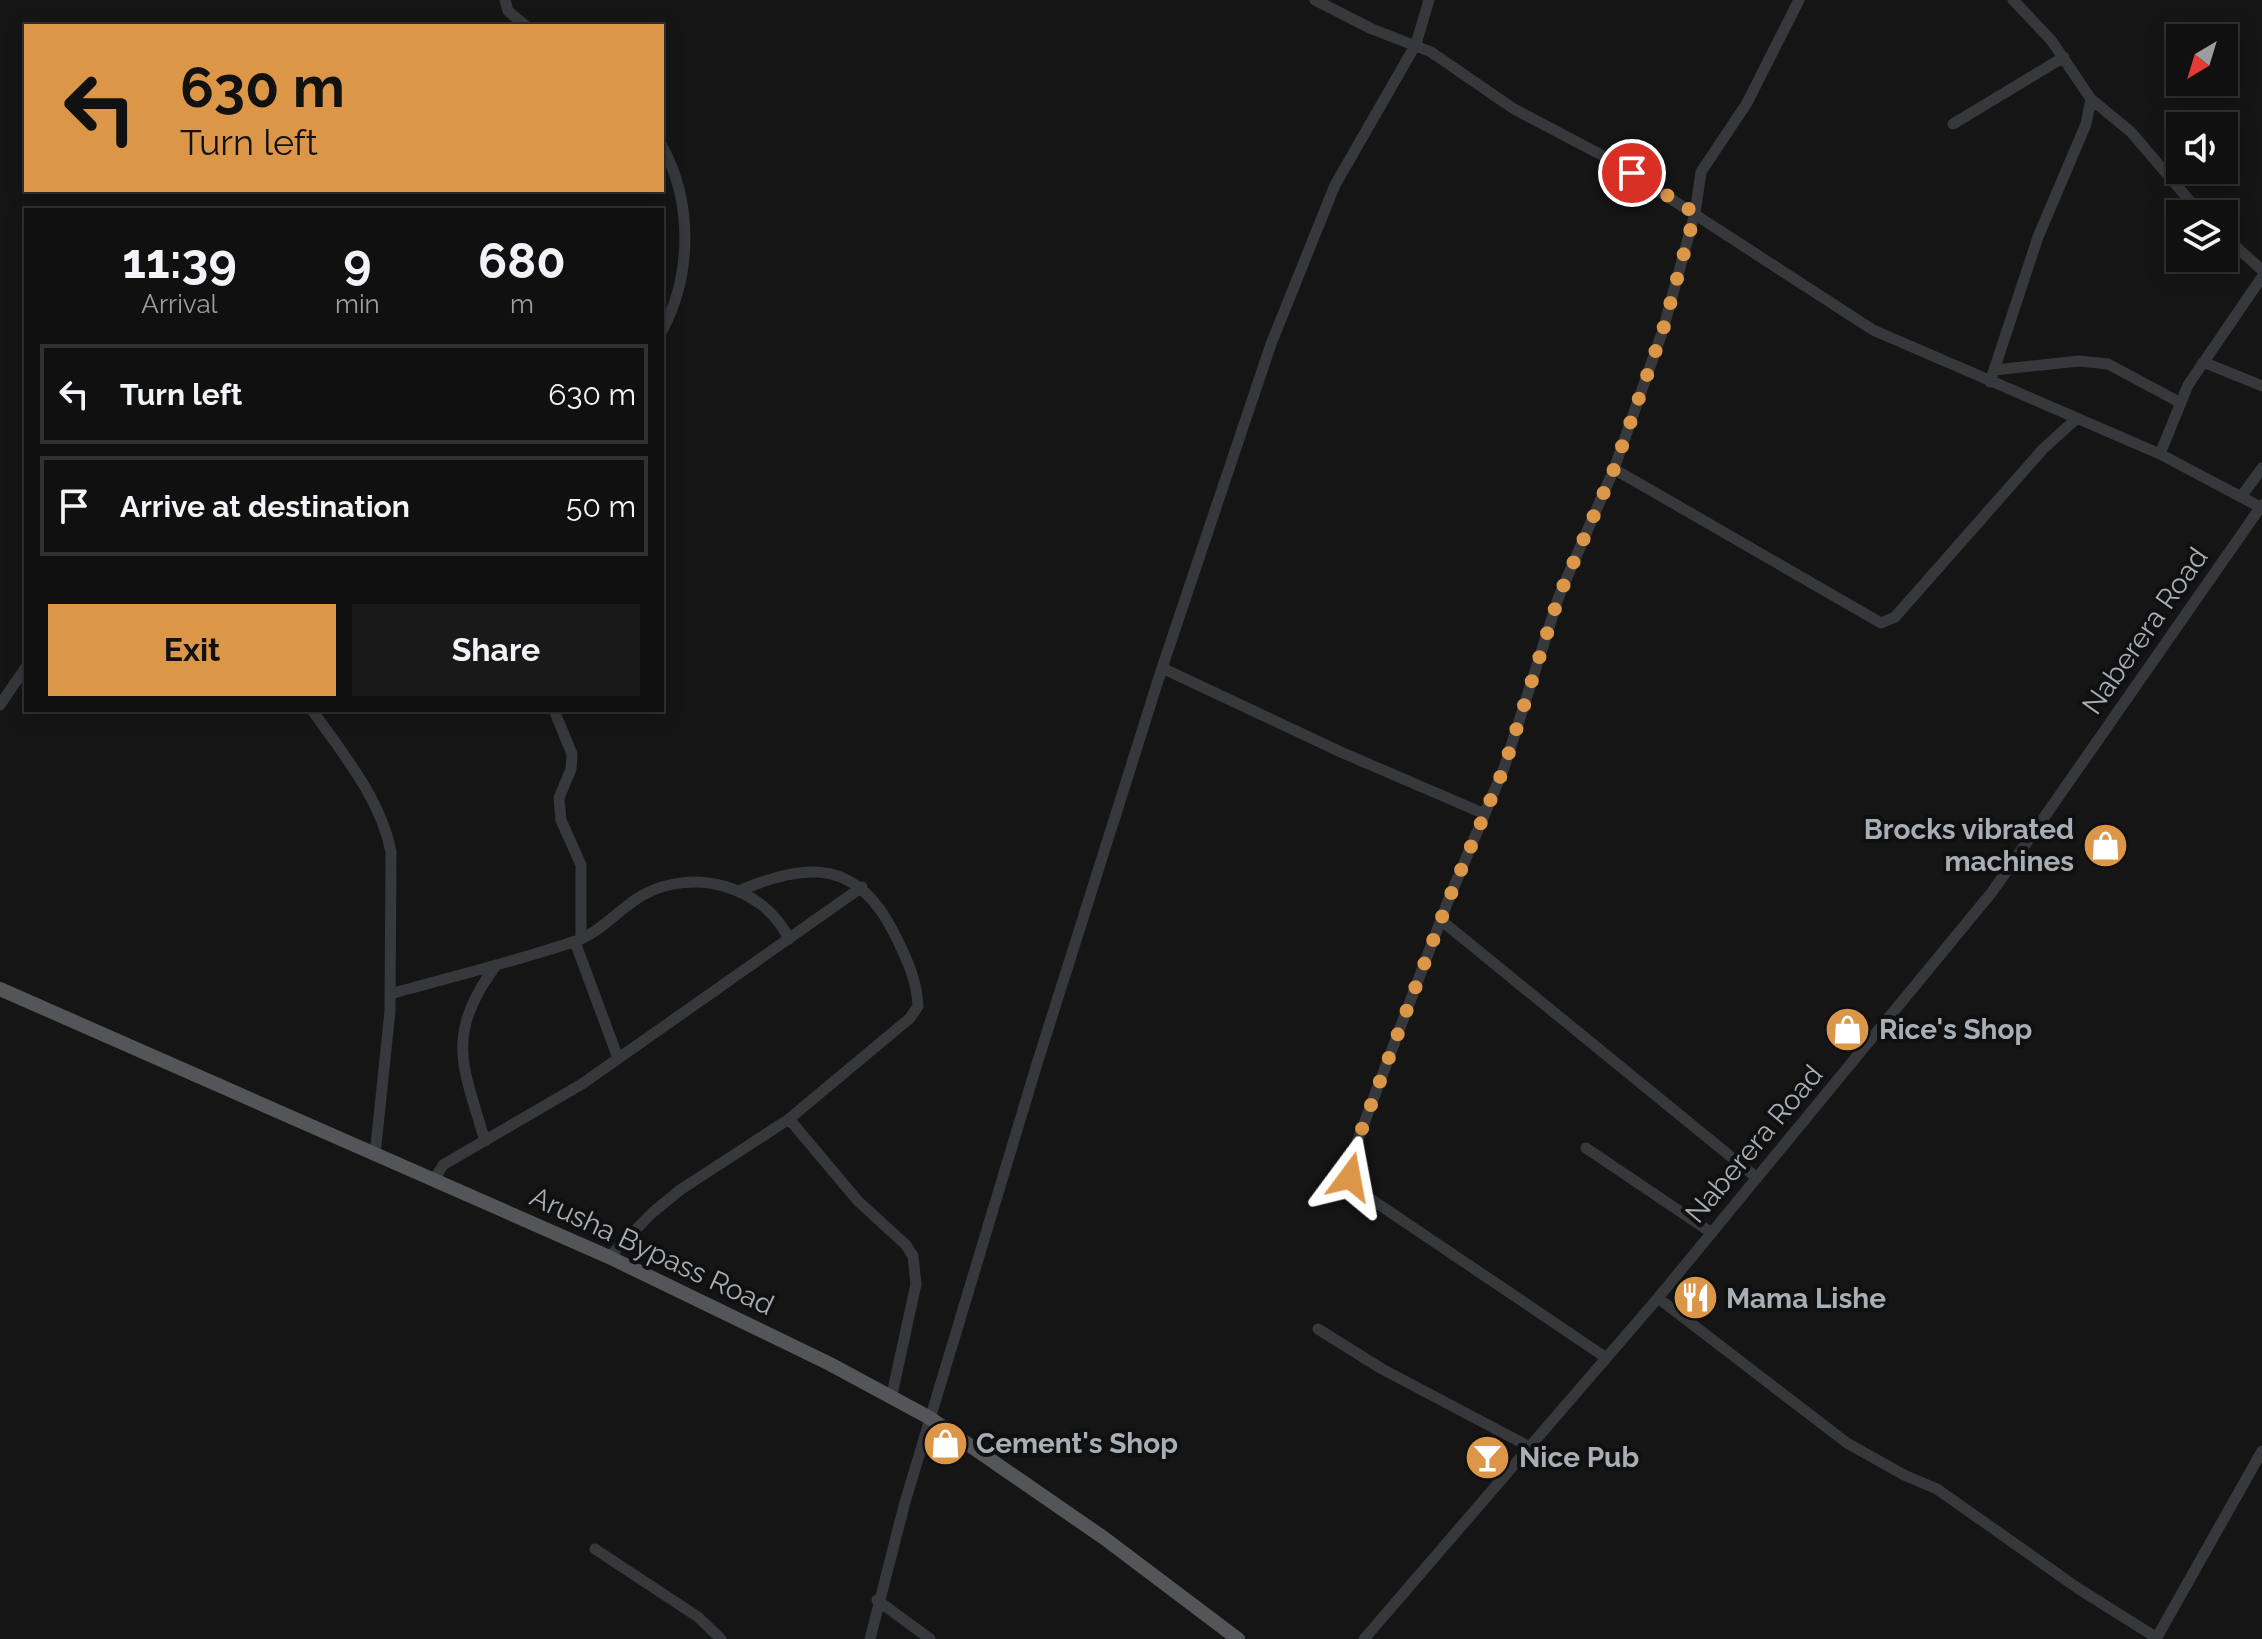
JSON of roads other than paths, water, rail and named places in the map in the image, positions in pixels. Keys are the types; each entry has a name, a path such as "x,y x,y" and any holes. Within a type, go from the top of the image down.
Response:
{"main road":[{"name":"Arusha Bypass Road","path":"0,989 609,1257 830,1364 930,1418 1104,1538 1238,1639"}],"street":[{"path":"505,0 508,11 524,24"},
{"path":"1315,0 1372,29 1416,44 1514,109 1611,160 1873,330 1992,376 2076,419 2160,454 2261,506"},
{"path":"870,1639 877,1600 930,1418 1162,668 1271,344 1321,215 1352,151 1416,44 1429,0"},
{"path":"1605,1357 1360,1192 1350,1177 1351,1158 1504,768 1559,596 1614,469 1663,330 1695,213 1701,172 1747,103 1799,0"},
{"path":"2013,0 2064,57 2091,99 2131,132 2189,200"},
{"path":"1953,124 2064,57"},
{"path":"1992,376 2038,237 2086,124 2091,99"},
{"path":"664,149 673,165 682,206 684,260 682,286 664,326"},
{"path":"2238,249 2262,270"},
{"path":"2160,454 2181,403 2203,362 2262,277"},
{"path":"1992,376 2079,361 2108,364 2181,403"},
{"path":"2203,362 2262,386"},
{"path":"1614,469 1881,623 1895,617 2043,449 2076,419"},
{"path":"2241,497 2262,468"},
{"name":"Naberera Road","path":"1362,1638 1658,1298 1992,892 2261,506"},
{"path":"1162,668 1343,753 1485,814"},
{"path":"0,705 24,670"},
{"path":"313,712 375,804 387,829 391,852 390,994 375,1155"},
{"path":"555,712 572,754 571,769 559,798 561,820 581,865 578,940 618,1058"},
{"path":"609,1257 652,1213 680,1190 789,1119 910,1018 918,1006 913,974 900,945 872,896 862,887 829,873 802,871 770,878 738,891"},
{"path":"390,994 578,940 641,895 685,880 738,891 769,909 780,920 789,939"},
{"path":"434,1180 443,1165 582,1084 862,887"},
{"path":"1442,921 1757,1178"},
{"path":"485,1141 464,1071 461,1037 474,995 496,965"},
{"path":"789,1119 858,1201 906,1245 913,1256 916,1284 891,1399"},
{"path":"1586,1148 1712,1233"},
{"path":"1658,1298 1847,1443 1904,1475 1937,1489 2079,1589 2160,1637 2258,1471 2262,1451"},
{"path":"1318,1329 1382,1369 1528,1446"},
{"path":"595,1549 698,1617 721,1639"},
{"path":"877,1600 930,1639"}],"place":[{"name":"Brocks vibrated machines","path":"2105,845"},
{"name":"Rice's Shop","path":"1848,1029"},
{"name":"Mama Lishe","path":"1695,1298"},
{"name":"Cement's Shop","path":"945,1443"},
{"name":"Nice Pub","path":"1488,1457"}]}
